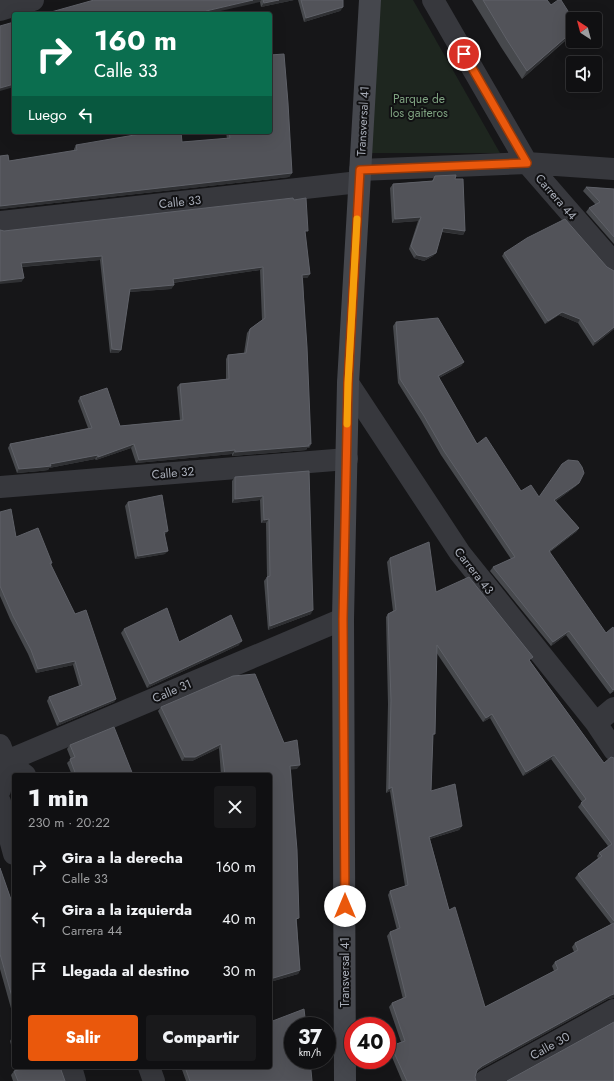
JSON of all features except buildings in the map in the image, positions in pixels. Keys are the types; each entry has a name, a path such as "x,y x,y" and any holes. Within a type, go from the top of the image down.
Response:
{"street":[{"path":"0,10 33,0"},
{"name":"Transversal 41","path":"345,1081 343,619 348,383 370,0"},
{"name":"Carrera 44","path":"434,0 527,163 614,263"},
{"name":"Calle 33","path":"0,222 360,176 527,163 614,169"},
{"name":"Carrera 43","path":"348,383 460,554 596,723 614,750"},
{"name":"Calle 32","path":"0,487 347,459"},
{"name":"Calle 31","path":"2,757 343,619"},
{"path":"596,723 614,708"},
{"path":"2,757 23,773"},
{"path":"0,790 2,757"},
{"path":"0,802 12,847"},
{"name":"Calle 30","path":"485,1081 614,1010"},
{"path":"72,1069 75,1081"},
{"path":"150,1069 154,1081"}],"green space":[{"name":"Parque de los gaiteros","path":"379,0 413,0 500,153 369,153"}],"slow traffic":[{"path":"347,424 357,219"}],"route":[{"path":"345,906 343,619 348,383 360,170 527,163 464,54"}]}
